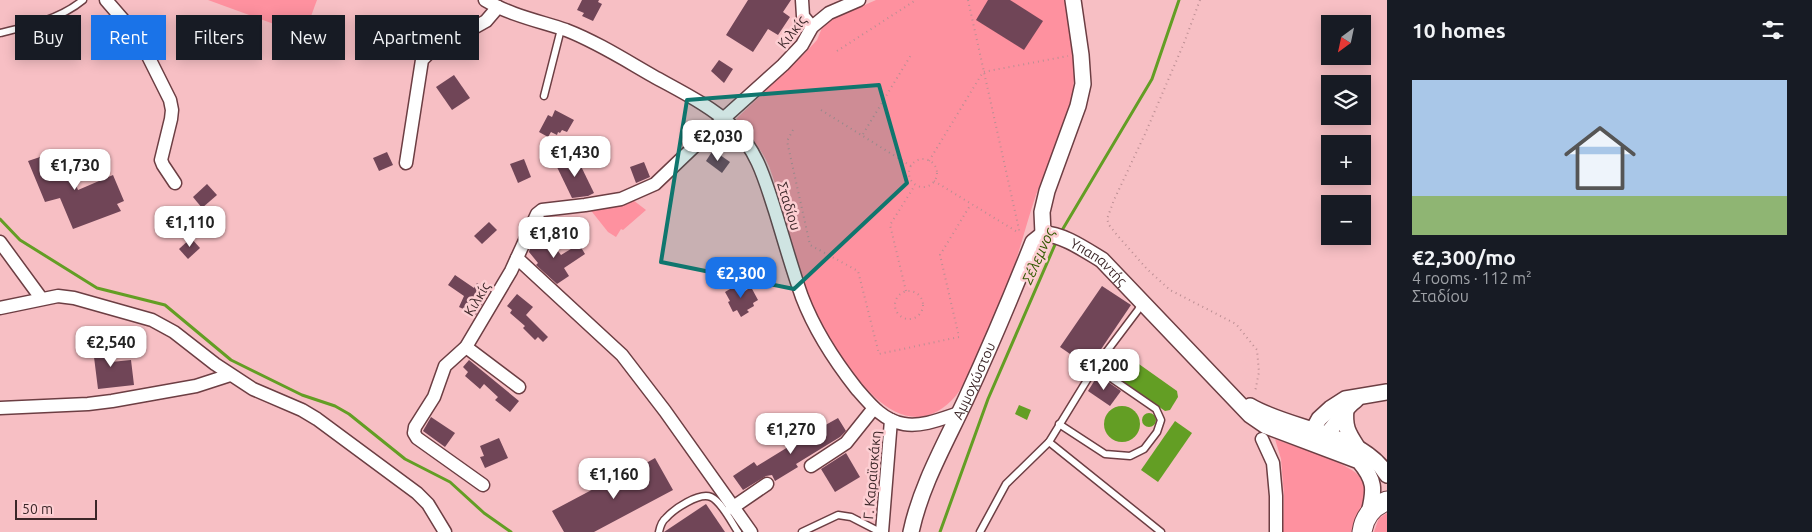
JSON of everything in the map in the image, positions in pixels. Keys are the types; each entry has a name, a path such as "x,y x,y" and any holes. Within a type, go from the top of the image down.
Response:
{"main road":[{"path":"1363,526 1376,506 1387,501"}],"street":[{"path":"106,0 132,30 144,48 170,100 172,114 161,160 175,183"},
{"name":"Σταδίου","path":"485,0 498,7 561,29 611,51 689,96 723,119 742,136 761,169 796,279 815,326 844,373 874,408 891,420 904,424 917,424 959,413"},
{"path":"802,0 803,16 812,27"},
{"name":"Κιλκίς","path":"482,485 417,438 414,433 415,427 434,397 445,366 466,348 517,258 540,211 613,201 638,193 655,184 783,65 802,45 812,27 829,13 859,0"},
{"path":"1047,234 1042,212 1047,191 1078,106 1083,84 1081,54 1073,0"},
{"path":"406,163 422,60 429,53 486,21 498,7"},
{"name":"Υπαπαντής","path":"1047,234 1083,248 1102,260 1250,415 1266,426 1318,436"},
{"name":"Αμμοχώστου","path":"911,532 922,496 1001,321 1033,242 1047,234"},
{"path":"0,242 41,298"},
{"path":"517,258 622,355 665,411 747,532"},
{"path":"0,308 58,296 74,298 152,320 174,332 230,375 260,393 309,414 337,433 418,493 428,504 445,532"},
{"path":"466,348 519,387"},
{"path":"0,408 112,401 196,386 230,375"},
{"path":"1318,436 1320,419 1331,408 1345,399 1377,395"},
{"path":"1318,436 1353,402 1377,395"},
{"path":"810,466 846,443 874,408"},
{"path":"1346,409 1345,422 1349,435 1359,450"},
{"name":"Γ. Καραϊσκάκη","path":"881,532 891,420"},
{"path":"1318,436 1359,450 1373,458 1387,475"},
{"path":"1318,436 1359,462 1370,474 1373,489 1363,526"},
{"path":"1262,439 1272,463 1276,496 1276,532"},
{"path":"732,508 767,484"}],"lane":[{"path":"0,33 33,24 68,11 83,0"},
{"path":"544,96 561,29"},
{"path":"980,532 1006,484 1049,442 1095,367 1138,310 1142,301"},
{"path":"1059,424 1105,454 1130,456 1144,449 1157,432 1161,420 1156,409 1095,367"},
{"path":"1049,442 1161,532"},
{"path":"659,532 665,518 684,504 700,496 709,496 717,501 747,532"},
{"path":"802,532 838,515 851,517 881,532"}],"path":[{"path":"837,51 916,0"},
{"path":"968,0 1020,234"},
{"path":"1200,0 1184,43 1145,134 1114,200 1108,220 1109,226 1147,269 1170,290 1236,324 1257,350 1259,372 1255,392"},
{"path":"862,135 911,55"},
{"path":"929,161 983,72 1073,55"},
{"path":"821,110 911,166"},
{"path":"793,130 787,141 810,245 858,271 878,354 959,337 940,256 971,204"},
{"path":"919,160 929,161 936,169 934,181 926,187 915,185 909,176 911,166 919,160"},
{"path":"934,181 1024,236"},
{"path":"906,292 890,224 915,185"},
{"path":"906,292 918,294 922,302 919,314 912,318 900,315 896,308 898,296 906,292"}],"highlighted area":[{"path":"879,85 907,183 794,289 661,262 687,100"}],"shaded area":[{"path":"208,0 317,0 311,15 272,15 272,23 262,20 262,15 249,15"},
{"path":"876,0 1066,0 1073,49 1074,79 1069,110 1039,186 1005,292 959,391 952,400 936,412 920,417 905,415 891,409 877,399 853,373 827,336 813,308 803,281 769,166 750,135 736,119 817,40 824,23"},
{"path":"633,200 646,210 623,230 621,229 616,237 608,232 589,208"},
{"path":"1124,357 1129,357 1177,391 1178,397 1170,410 1165,411 1116,377 1114,371"},
{"path":"1019,405 1031,410 1027,420 1015,414"},
{"path":"1122,406 1129,407 1135,411 1139,417 1139,431 1135,437 1129,441 1122,442 1115,441 1109,437 1105,431 1104,424 1105,417 1109,411 1115,407"},
{"path":"1146,413 1152,413 1156,420 1152,427 1146,427 1142,423 1142,417"},
{"path":"1175,421 1192,433 1158,482 1141,470"},
{"path":"1275,439 1349,468 1363,481 1367,494 1366,507 1352,532 1283,532 1284,495 1281,459"},
{"path":"1387,513 1387,532 1374,532 1379,518"}],"building":[{"path":"582,0 599,0 598,2 602,4 593,21 582,16 584,13 577,10"},
{"path":"748,0 791,0 783,12 790,17 778,35 768,29 753,52 726,35"},
{"path":"988,0 1010,0 1043,21 1024,50 976,20"},
{"path":"719,60 733,69 724,83 711,71"},
{"path":"454,75 470,98 452,110 436,87"},
{"path":"555,110 574,120 567,132 562,130 557,135 551,132 548,137 539,132 548,115 552,117"},
{"path":"61,150 78,190 113,175 124,201 117,204 121,211 73,229 60,198 45,202 28,161"},
{"path":"713,150 730,162 722,173 706,161"},
{"path":"387,152 393,165 379,171 373,158"},
{"path":"576,156 594,193 588,196 572,198 556,165"},
{"path":"524,159 531,177 518,183 510,164"},
{"path":"644,162 650,177 636,183 630,167"},
{"path":"207,184 217,195 202,208 193,197"},
{"path":"489,222 497,230 482,244 474,236"},
{"path":"546,236 561,255 579,244 585,254 564,268 569,276 557,284 536,265 538,263 529,252 530,248"},
{"path":"191,238 200,248 188,259 179,249"},
{"path":"455,275 474,288 477,283 490,290 476,315 459,307 464,296 448,285"},
{"path":"740,283 745,291 751,287 758,300 753,303 754,306 747,310 749,312 741,317 737,310 733,312 725,292"},
{"path":"1102,286 1131,305 1089,367 1060,347"},
{"path":"517,294 533,307 526,315 548,337 543,342 538,337 535,340 523,328 525,326 510,313 512,310 507,306"},
{"path":"109,339 111,362 131,360 134,385 98,389 92,341"},
{"path":"469,360 519,401 510,412 495,400 498,397 484,384 480,389 465,376 468,372 463,367"},
{"path":"1098,375 1121,391 1110,406 1088,391"},
{"path":"431,417 455,433 445,447 423,431"},
{"path":"838,418 846,431 840,437 796,464 798,467 775,481 772,475 766,476 743,490 733,476 754,462 757,466 788,447 786,443 801,433 804,437"},
{"path":"499,438 508,458 485,468 480,457 484,456 480,446"},
{"path":"846,453 860,477 835,492 821,469"},
{"path":"655,458 673,490 594,532 564,532 552,511 601,485 602,488"},
{"path":"706,504 725,532 664,532"}],"waterway":[{"name":"Σέλεμνος","path":"1061,232 1152,79 1179,0"},
{"path":"0,219 20,240 97,288 165,305 231,360 302,395 335,406 349,414 405,459 450,482 484,513 511,532"},
{"name":"Σέλεμνος","path":"940,532 988,399 1057,240"}]}
